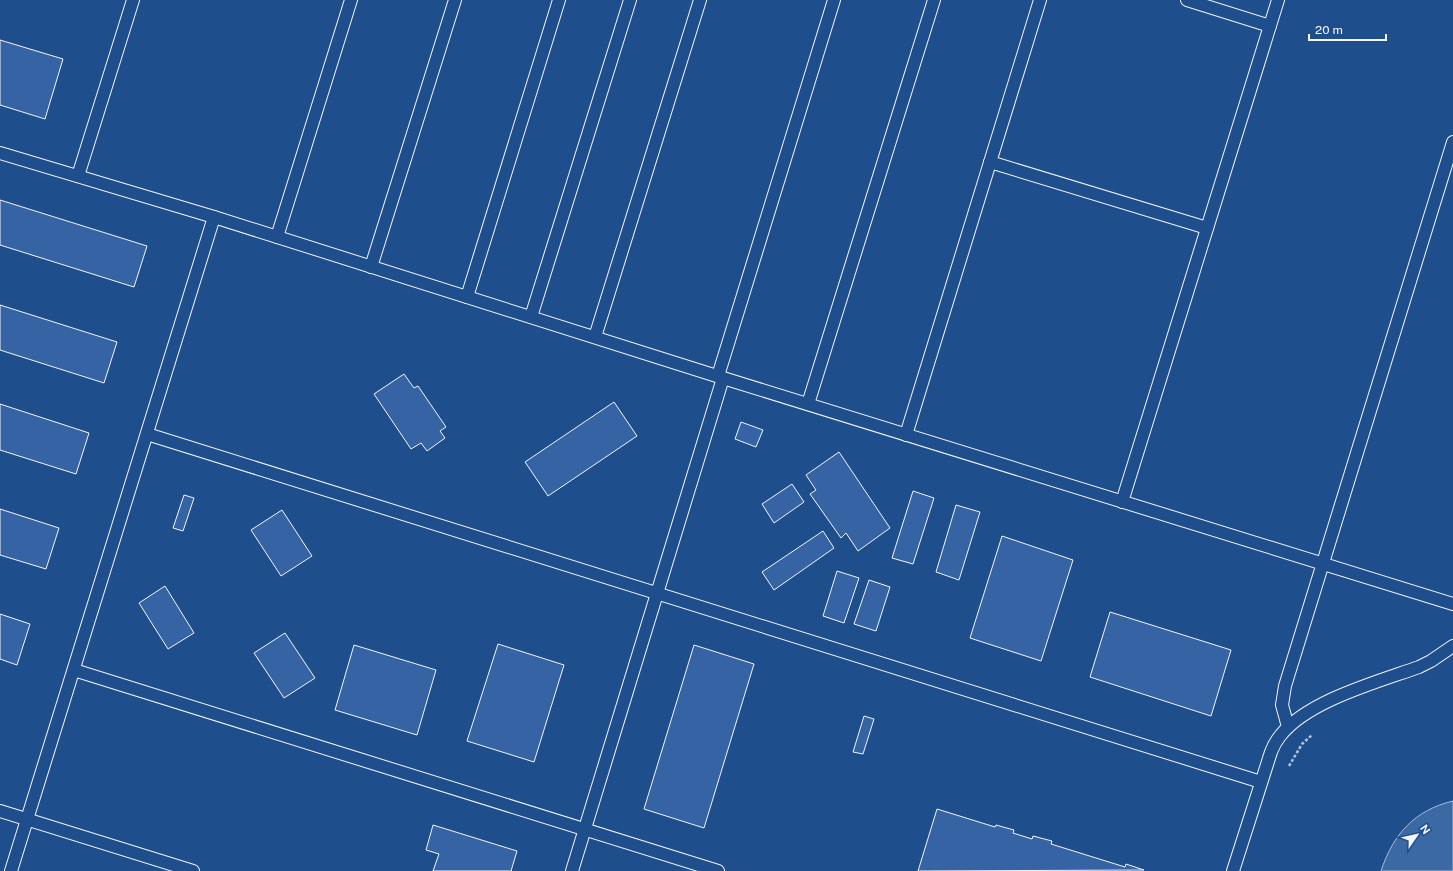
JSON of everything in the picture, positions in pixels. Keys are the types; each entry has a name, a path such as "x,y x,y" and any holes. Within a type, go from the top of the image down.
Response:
{"lane":[{"path":"78,176 133,0"},
{"path":"277,237 351,0"},
{"path":"371,267 455,0"},
{"path":"467,297 559,0"},
{"path":"531,317 630,0"},
{"path":"595,337 700,0"},
{"path":"572,871 834,0"},
{"path":"808,404 934,0"},
{"path":"1187,0 1270,26"},
{"path":"1122,502 1278,0"},
{"path":"906,435 990,162 1036,1"},
{"path":"1288,727 1282,705 1285,686 1453,142"},
{"path":"0,153 214,217 720,377 1453,604"},
{"path":"990,162 1208,228"},
{"path":"11,871 214,217"},
{"path":"147,434 1261,782"},
{"path":"1233,871 1270,752 1279,737 1288,727 1314,708 1340,696 1419,667 1431,661 1453,646"},
{"path":"74,670 718,871"},
{"path":"0,810 193,871"}],"path":[{"path":"1286,771 1302,744 1312,735"}],"water":[{"path":"1453,801 1453,871 1381,871 1392,846 1407,826 1427,811 1439,805"}],"building":[{"path":"0,40 63,59 45,119 0,105"},
{"path":"0,200 147,246 134,287 0,245"},
{"path":"0,305 117,342 104,383 0,350"},
{"path":"404,374 414,388 418,386 446,427 440,431 445,438 427,451 421,443 411,449 374,394"},
{"path":"614,402 637,436 548,496 525,462"},
{"path":"0,404 89,433 76,474 0,450"},
{"path":"741,422 763,430 756,447 735,439"},
{"path":"839,452 890,528 858,551 846,533 841,538 810,494 816,490 806,475"},
{"path":"792,484 804,502 774,523 762,504"},
{"path":"913,491 934,498 913,564 892,558"},
{"path":"184,495 194,498 183,531 173,528"},
{"path":"956,505 980,512 959,580 936,572"},
{"path":"0,509 59,528 46,569 0,555"},
{"path":"282,510 312,556 281,576 251,530"},
{"path":"823,531 834,548 774,590 762,572"},
{"path":"1002,536 1073,560 1041,661 970,638"},
{"path":"837,571 859,578 844,623 823,616"},
{"path":"869,580 890,587 876,631 854,624"},
{"path":"165,586 194,633 168,649 139,603"},
{"path":"1110,612 1231,650 1211,716 1090,677"},
{"path":"0,614 30,624 17,665 0,659"},
{"path":"285,633 315,678 284,698 254,653"},
{"path":"498,644 564,665 534,762 467,741"},
{"path":"354,645 436,670 417,735 335,710"},
{"path":"694,645 754,664 704,828 644,809"},
{"path":"864,716 874,719 863,754 853,752"},
{"path":"937,809 995,827 996,825 1014,830 1013,833 1032,839 1033,836 1052,841 1051,844 1125,867 1126,864 1144,870 918,871"},
{"path":"433,825 517,851 511,871 433,871 439,854 426,850"}]}
